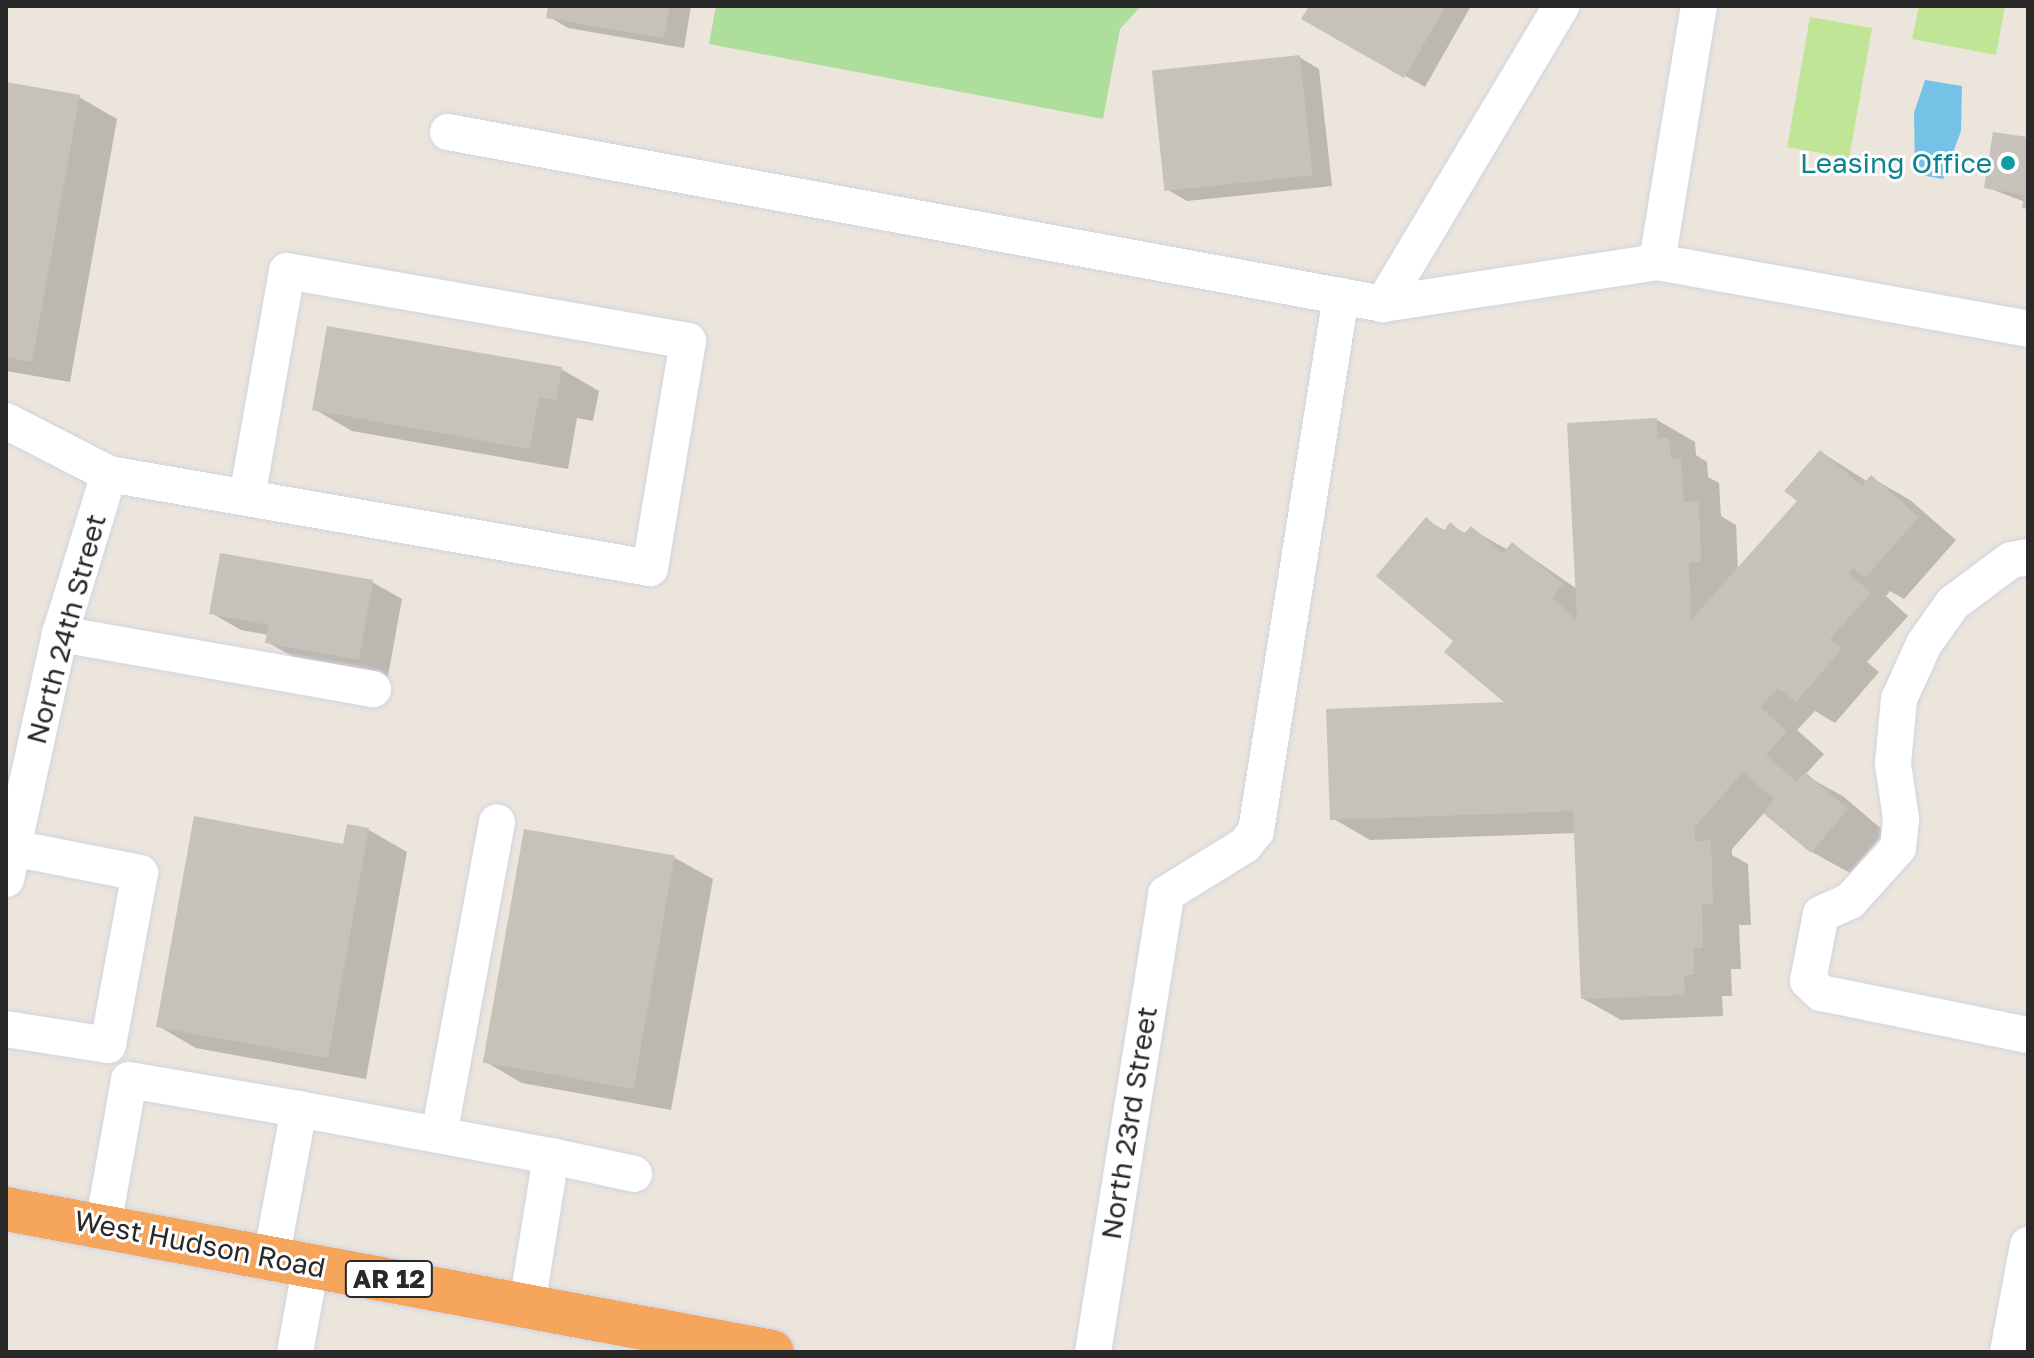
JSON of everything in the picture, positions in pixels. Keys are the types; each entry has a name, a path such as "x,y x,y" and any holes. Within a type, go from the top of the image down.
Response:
{"highway":[{"name":"West Hudson Road","path":"6,1209 527,1305 666,1342 772,1352"}],"street":[{"path":"1383,304 1561,6"},
{"path":"1657,262 1699,6"},
{"path":"448,132 1383,304 1657,262 2028,329"},
{"path":"6,421 109,474 247,498 650,568 688,341 287,271 247,498"},
{"name":"North 23rd Street","path":"1093,1352 1166,894 1245,845 1256,831 1341,296"},
{"name":"North 24th Street","path":"9,863 60,634 109,474"},
{"path":"2028,557 2011,560 1953,603 1924,644 1899,699 1893,764 1901,819 1898,848 1850,901 1821,914 1808,981 1821,993 2028,1035"},
{"path":"60,634 373,689"},
{"path":"439,1135 497,822"},
{"path":"9,863 140,873 108,1045 129,1080 103,1226"},
{"path":"6,1029 108,1045"},
{"path":"129,1080 439,1135 634,1174"},
{"path":"295,1352 291,1261 299,1109"},
{"path":"527,1305 551,1156"},
{"path":"2008,1352 2028,1245"}],"green space":[{"path":"716,6 1141,6 1120,29 1103,119 709,44"},
{"path":"1919,6 2005,7 1996,55 1912,39"},
{"path":"1810,17 1872,28 1849,158 1787,147"}],"water":[{"path":"1925,80 1962,86 1961,131 1943,179 1915,174 1914,113"}],"building":[{"path":"548,6 670,6 664,38 546,18"},
{"path":"1309,6 1446,6 1404,78 1301,19"},
{"path":"1300,55 1313,175 1164,191 1152,71"},
{"path":"6,82 80,95 32,362 6,357"},
{"name":"Leasing Office","path":"1993,132 2028,137 2028,209 2022,208 2024,195 1984,188"},
{"path":"327,326 562,367 556,400 539,397 530,449 312,410"},
{"path":"1657,418 1658,438 1669,438 1671,459 1681,459 1684,502 1699,501 1701,562 1689,562 1691,620 1797,501 1784,491 1820,450 1862,486 1871,475 1919,517 1865,578 1853,568 1849,573 1871,593 1830,639 1842,649 1796,702 1778,688 1760,707 1787,731 1766,755 1797,782 1805,772 1848,809 1811,853 1763,813 1774,799 1743,772 1695,827 1695,841 1711,840 1713,904 1702,904 1703,948 1694,948 1694,975 1684,975 1685,995 1581,999 1573,811 1330,820 1326,709 1504,702 1444,652 1453,641 1376,576 1426,517 1443,532 1450,522 1464,534 1471,526 1503,553 1512,542 1563,584 1552,598 1577,620 1567,423"},
{"path":"220,553 373,580 359,660 265,643 269,625 209,614"},
{"path":"194,816 343,844 347,824 369,828 328,1058 156,1027"},
{"path":"524,829 675,856 634,1089 483,1062"}],"place":[{"name":"Leasing Office","path":"2008,163"}]}
